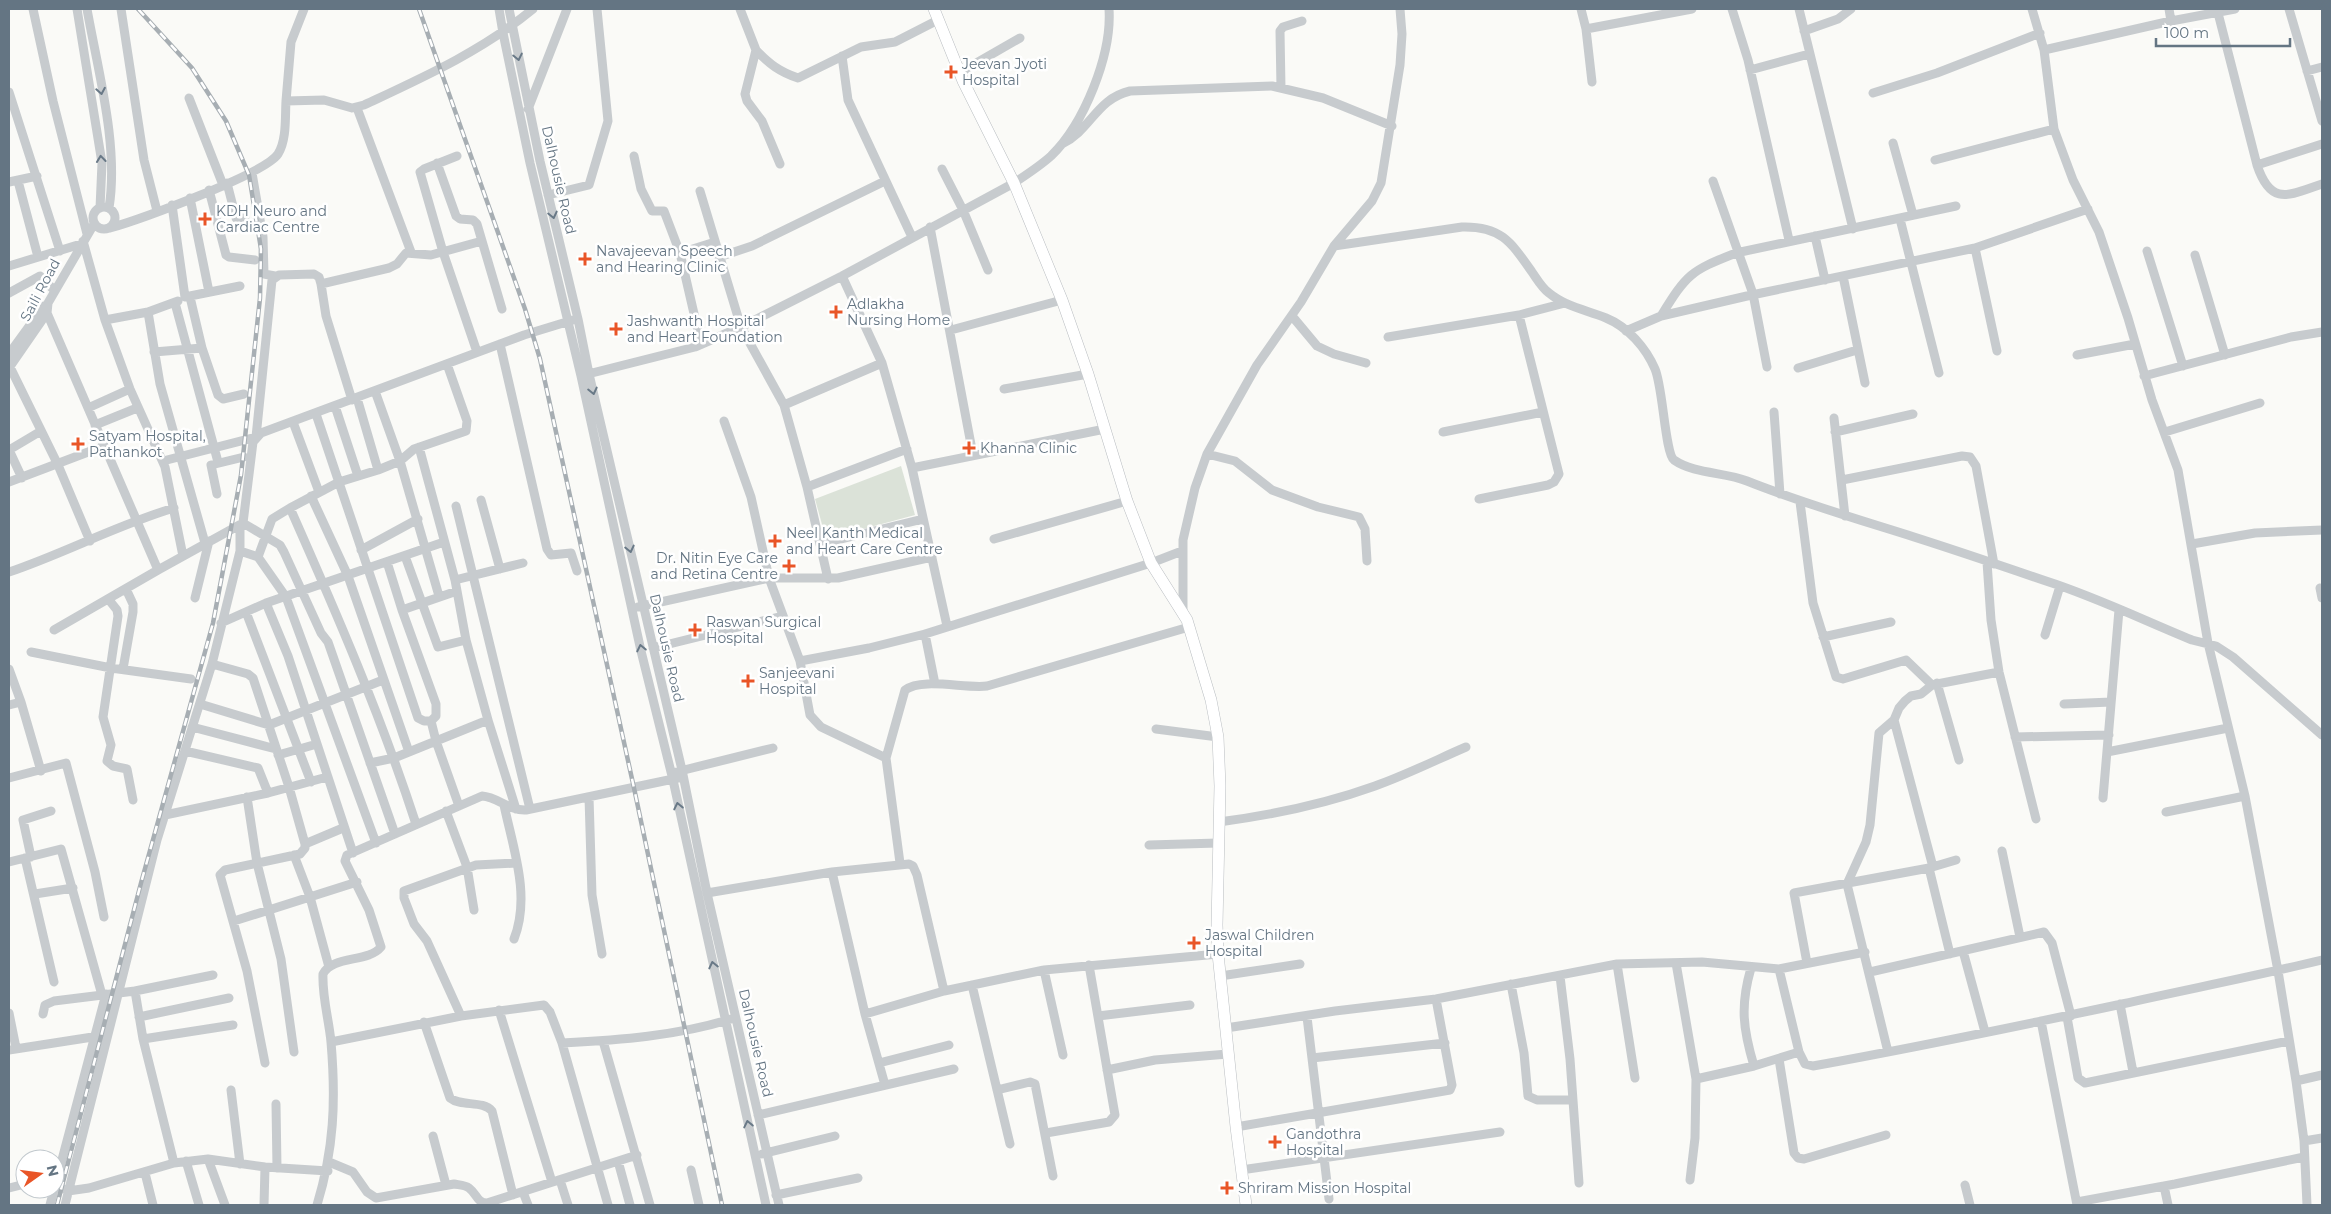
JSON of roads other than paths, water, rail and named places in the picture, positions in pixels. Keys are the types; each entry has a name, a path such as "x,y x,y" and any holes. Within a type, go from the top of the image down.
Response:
{"main road":[{"path":"934,9 959,73 1014,183 1062,300 1088,374 1127,501 1151,563 1183,611 1209,693 1218,737 1220,786 1218,954 1246,1205"}],"street":[{"path":"32,9 84,240 105,320 137,408 162,461 174,508 183,556"},
{"path":"77,9 102,163 105,208"},
{"path":"88,9 110,141 112,179 105,208"},
{"path":"121,9 144,160 157,211"},
{"path":"110,228 115,220 113,211 105,208 96,211 93,219 94,224 101,229 110,228 138,220 252,173 279,152 283,133 291,42 304,9"},
{"name":"Dalhousie Road","path":"500,9 522,126 568,321 585,375 644,606 707,893 779,1205"},
{"name":"Dalhousie Road","path":"509,9 511,26 548,195 578,319 585,375 633,609 672,776 766,1205"},
{"path":"286,101 324,100 346,107 357,108 441,69 503,33 533,9"},
{"path":"522,126 566,9"},
{"path":"548,195 589,185 606,132 608,112 597,9"},
{"path":"740,9 756,50 767,62 781,72 798,78 868,45 895,42 938,20"},
{"path":"1060,146 1087,103 1096,83 1109,30 1109,9"},
{"path":"1183,611 1182,551 1195,488 1207,454 1257,365 1292,316 1334,246 1377,193 1385,170 1392,126 1402,34 1400,9"},
{"path":"1581,9 1586,29 1592,82"},
{"path":"1586,29 1692,9"},
{"path":"1732,9 1750,70 1790,240"},
{"path":"1799,9 1853,229"},
{"path":"1804,31 1838,19 1851,9"},
{"path":"2032,9 2044,50 2054,129 2073,180 2099,232 2144,376 2178,470 2208,643 2245,796 2278,970 2304,1141 2307,1205"},
{"path":"2169,9 2171,21"},
{"path":"2044,50 2231,9"},
{"path":"2289,9 2322,121"},
{"path":"2218,12 2257,165 2267,186 2277,195 2291,194 2322,184"},
{"path":"1281,88 1280,31 1283,27 1302,21"},
{"path":"1873,93 1937,73 2040,33"},
{"path":"959,73 1020,38"},
{"path":"756,50 745,94 747,101 762,121 780,164"},
{"path":"1750,70 1809,54"},
{"path":"842,56 848,100 869,141 885,181 912,237"},
{"path":"86,65 96,63"},
{"path":"2307,71 2322,67"},
{"path":"585,375 701,344 741,327 842,276 1014,183 1078,134 1112,96 1121,93 1255,85 1281,88 1323,98 1392,126"},
{"path":"9,92 11,107 37,176 60,251"},
{"path":"189,98 225,184 236,218 245,217"},
{"path":"357,108 410,252"},
{"path":"1935,160 2054,129"},
{"path":"1893,143 1913,216"},
{"path":"2257,165 2322,144"},
{"path":"457,156 424,169 421,174 443,252 477,352"},
{"path":"634,156 645,196 652,211 664,211 680,253 701,344"},
{"path":"437,163 456,216 460,219 475,221 502,309"},
{"path":"942,169 963,210 988,270"},
{"path":"252,173 263,237 264,274 275,276 314,274 319,277 326,316 378,470"},
{"path":"37,176 13,181 38,257"},
{"path":"720,257 752,246 885,181"},
{"path":"1713,181 1736,253 1753,294 1767,367"},
{"path":"209,190 226,255 255,260"},
{"path":"700,191 741,327 784,405 807,487 828,579"},
{"path":"190,198 209,292"},
{"path":"172,205 187,297 202,348 220,398 244,394"},
{"path":"1661,316 1689,275 1708,264 1736,253 1956,206"},
{"path":"1626,331 1661,316 1753,294 1911,263 1975,248 2088,209"},
{"path":"1900,218 1939,373"},
{"name":"Saili Road","path":"9,367 94,224"},
{"path":"1334,246 1462,227 1480,226 1490,229 1501,235 1514,247 1548,292 1565,304 1609,319 1639,342 1656,370 1664,409 1667,447 1672,459 1688,466 1741,478 1800,502 2060,586 2192,640 2208,643 2233,656 2322,736"},
{"path":"930,227 973,454"},
{"path":"1815,236 1825,280"},
{"path":"9,266 60,251 84,240"},
{"path":"321,284 389,268 397,264 403,255 410,252 427,256 482,241"},
{"path":"680,253 715,242"},
{"path":"1975,248 1997,351"},
{"path":"2147,251 2183,366"},
{"path":"2195,255 2225,355"},
{"path":"9,293 40,276 54,291"},
{"path":"65,1205 117,994 165,816 212,664 240,551 253,442 256,437 272,280 275,276"},
{"path":"842,276 882,364 912,468 947,626"},
{"path":"1843,276 1865,383"},
{"path":"105,320 148,312 187,297 240,286"},
{"path":"951,330 1062,300"},
{"path":"175,303 218,462"},
{"path":"1388,337 1519,315 1565,304"},
{"path":"9,354 43,311 88,408 158,570"},
{"path":"148,312 160,384 207,542 195,598"},
{"path":"1479,499 1548,485 1558,478 1559,469 1519,315"},
{"path":"1292,316 1317,346 1334,354 1366,363"},
{"path":"162,461 256,437 477,352 578,319"},
{"path":"2144,376 2291,337 2322,332"},
{"path":"500,344 547,549 551,555 570,553 577,571"},
{"path":"2077,355 2135,344"},
{"path":"154,352 202,348"},
{"path":"1798,368 1857,350"},
{"path":"258,556 272,519 290,508 339,482 400,461 419,447 468,429 467,421 447,364"},
{"path":"784,405 882,364"},
{"path":"9,367 58,465 90,541"},
{"path":"1004,389 1088,374"},
{"path":"88,408 130,389"},
{"path":"375,391 400,461 439,596"},
{"path":"2165,432 2260,403"},
{"path":"335,406 358,476"},
{"path":"95,425 137,408"},
{"path":"1443,432 1544,412"},
{"path":"1774,412 1780,494"},
{"path":"316,414 418,718 424,721 431,721 436,716 436,704 387,562"},
{"path":"1835,432 1912,414"},
{"path":"1834,418 1845,516"},
{"path":"724,421 751,497 769,578 800,661 808,710 815,723 886,758"},
{"path":"294,422 315,494 348,576 409,752"},
{"path":"912,468 973,454 1105,429"},
{"path":"22,478 9,450 41,430"},
{"path":"9,482 104,446"},
{"path":"419,447 457,591 466,640 488,720 516,809"},
{"path":"807,487 907,449"},
{"path":"1207,454 1235,461 1272,490 1318,507 1359,517 1365,529 1367,561"},
{"path":"217,494 211,465 244,457"},
{"path":"1842,480 1970,457 1976,466 1990,563 1991,620 1999,672 2036,819"},
{"path":"481,500 500,569"},
{"path":"994,539 1127,501"},
{"path":"1800,502 1813,603 1835,676 1843,679 1906,660 1934,684 1960,760"},
{"path":"456,506 475,575 530,809"},
{"path":"9,572 90,541 135,520 174,508"},
{"path":"290,508 344,629 394,758 416,824"},
{"path":"361,550 418,519"},
{"path":"821,544 923,519"},
{"path":"242,524 265,535 282,548 321,633 328,642 395,834"},
{"path":"54,630 207,542 242,524"},
{"path":"2192,544 2256,533 2322,530"},
{"path":"221,623 266,603 444,542"},
{"path":"240,551 258,556 286,596 376,843"},
{"path":"800,661 869,648 925,634 1151,563 1182,551"},
{"path":"405,556 438,647 466,640"},
{"path":"633,609 769,578 828,579 846,577 932,557"},
{"path":"454,580 523,563"},
{"path":"2046,635 2060,586"},
{"path":"123,670 133,612 133,604 126,589"},
{"path":"402,610 457,591"},
{"path":"109,600 117,610 118,616 103,717 111,745 108,762 113,766 127,769 133,800"},
{"path":"266,603 288,656 352,853"},
{"path":"2103,798 2119,610"},
{"path":"246,612 311,782"},
{"path":"653,648 783,616"},
{"path":"1823,637 1891,622"},
{"path":"900,863 886,758 903,692 913,686 935,684 976,688 987,686 1189,627"},
{"path":"925,634 935,684"},
{"path":"31,652 111,668 191,679"},
{"path":"212,664 251,676 289,787 305,844 303,851 294,855 225,870 220,875 246,970 265,1063"},
{"path":"9,671 21,702 41,771"},
{"path":"1888,1052 1847,884 1866,842 1870,825 1879,733 1894,720 1899,708 1906,701 1912,696 1921,694 1934,684 1999,672"},
{"path":"200,704 269,725 383,680"},
{"path":"9,705 21,702"},
{"path":"2064,704 2111,702"},
{"path":"370,763 394,758 488,720"},
{"path":"1894,720 1931,868 1950,954"},
{"path":"431,721 436,741 459,806"},
{"path":"192,727 277,752 317,744"},
{"path":"2107,752 2228,728"},
{"path":"1156,729 1218,737"},
{"path":"2015,737 2108,735"},
{"path":"1219,822 1277,813 1342,797 1376,786 1466,747"},
{"path":"317,1205 328,1166 334,1110 331,1042 322,974 330,966 374,952 381,947 369,910 357,882 345,861 347,855 482,796 490,797 516,809 530,809 589,797 682,774 772,748"},
{"path":"185,751 258,768 268,793"},
{"path":"9,778 41,771 63,763 66,764 95,872 104,917"},
{"path":"165,816 268,793 327,776"},
{"path":"2166,812 2245,796"},
{"path":"247,797 257,863 281,959 294,1052"},
{"path":"589,797 591,881 602,954"},
{"path":"504,805 522,901 520,919 514,939"},
{"path":"51,811 23,820 34,894 54,982"},
{"path":"446,811 467,867 474,910"},
{"path":"305,844 343,828"},
{"path":"1149,845 1218,843"},
{"path":"9,862 61,849 104,994 96,1037 65,1152"},
{"path":"2002,851 2020,937"},
{"path":"294,855 310,896 330,966"},
{"path":"1807,963 1794,893 1931,868 1956,860"},
{"path":"461,1016 427,941 414,924 404,894 408,888 467,867 488,862 516,862"},
{"path":"707,893 832,872 900,863 913,866 917,875 944,991"},
{"path":"832,872 865,1014 885,1085"},
{"path":"234,921 357,882"},
{"path":"34,894 73,888"},
{"path":"1870,972 2041,932 2048,934 2051,938 2069,1017 2080,1081 2085,1083 2290,1041"},
{"path":"1963,951 1985,1032"},
{"path":"1226,1028 1307,1017 1335,1011 1436,999 1617,964 1702,962 1751,968 1779,969 1865,952"},
{"path":"865,1014 944,991 1044,970 1218,954"},
{"path":"1779,969 1799,1052 1805,1064 1813,1066 2069,1017 2322,960"},
{"path":"1676,963 1696,1079 1695,1138 1690,1180"},
{"path":"1220,976 1300,964"},
{"path":"1617,964 1635,1078"},
{"path":"1046,1133 1112,1121 1115,1112 1089,965"},
{"path":"1751,968 1744,993 1743,1011 1747,1042 1754,1066"},
{"path":"1044,970 1063,1055"},
{"path":"43,1014 43,1007 48,1003 135,991 213,975"},
{"path":"1560,976 1573,1100 1579,1183"},
{"path":"1511,984 1524,1053 1528,1096 1537,1100 1573,1100"},
{"path":"972,985 1010,1144"},
{"path":"135,991 143,1039 174,1164"},
{"path":"139,1017 229,998"},
{"path":"1236,1127 1450,1090 1452,1085 1436,999"},
{"path":"2120,1004 2134,1072"},
{"path":"331,1042 424,1022 544,1005 550,1012 562,1043 608,1205"},
{"path":"1098,1016 1190,1005"},
{"path":"499,1010 556,1181 568,1205"},
{"path":"9,1013 12,1049 107,1036"},
{"path":"1307,1017 1330,1199"},
{"path":"562,1043 603,1041 684,1031 736,1018"},
{"path":"2041,1021 2077,1204 2304,1157"},
{"path":"424,1022 450,1098 459,1102 488,1107 492,1111 513,1195"},
{"path":"143,1039 233,1025"},
{"path":"603,1041 637,1154 650,1205"},
{"path":"1312,1058 1445,1043"},
{"path":"879,1063 950,1045"},
{"path":"1696,1079 1754,1066 1799,1052"},
{"path":"1107,1070 1155,1060 1228,1054"},
{"path":"1779,1059 1794,1153 1798,1158 1804,1159 1886,1135"},
{"path":"758,1115 954,1069"},
{"path":"2296,1081 2322,1075"},
{"path":"997,1090 1034,1082 1046,1133 1053,1176"},
{"path":"231,1090 240,1164"},
{"path":"276,1104 277,1168"},
{"path":"1241,1170 1500,1132"},
{"path":"433,1136 446,1185"},
{"path":"755,1157 835,1136"},
{"path":"2304,1141 2322,1138"},
{"path":"65,1189 89,1188 186,1161 208,1159 277,1168 328,1166 353,1172 370,1196 388,1201 454,1184 466,1186 483,1203 523,1192 637,1154"},
{"path":"208,1159 226,1205"},
{"path":"186,1161 199,1205"},
{"path":"618,1161 630,1205"},
{"path":"264,1205 265,1167"},
{"path":"691,1170 699,1205"},
{"path":"146,1173 153,1205"},
{"path":"776,1195 858,1178"},
{"path":"1965,1185 1970,1205"},
{"path":"2164,1186 2168,1205"},
{"path":"523,1192 528,1205"}],"railway":[{"path":"57,1205 141,883 213,623 241,475 260,298 261,249 249,175 226,121 192,68 138,9"},
{"path":"419,9 525,309 540,359 634,788 722,1205"}],"place":[{"name":"Jeevan Jyoti Hospital","path":"951,72"},
{"name":"KDH Neuro and Cardiac Centre","path":"205,219"},
{"name":"Navajeevan Speech and Hearing Clinic","path":"585,259"},
{"name":"Adlakha Nursing Home","path":"836,312"},
{"name":"Jashwanth Hospital and Heart Foundation","path":"616,329"},
{"name":"Satyam Hospital, Pathankot","path":"78,444"},
{"name":"Khanna Clinic","path":"969,448"},
{"name":"Neel Kanth Medical and Heart Care Centre","path":"775,541"},
{"name":"Dr. Nitin Eye Care and Retina Centre","path":"789,566"},
{"name":"Raswan Surgical Hospital","path":"695,630"},
{"name":"Sanjeevani Hospital","path":"748,681"},
{"name":"Jaswal Children Hospital","path":"1194,943"},
{"name":"Gandothra Hospital","path":"1275,1142"},
{"name":"Shriram Mission Hospital","path":"1227,1188"}]}
